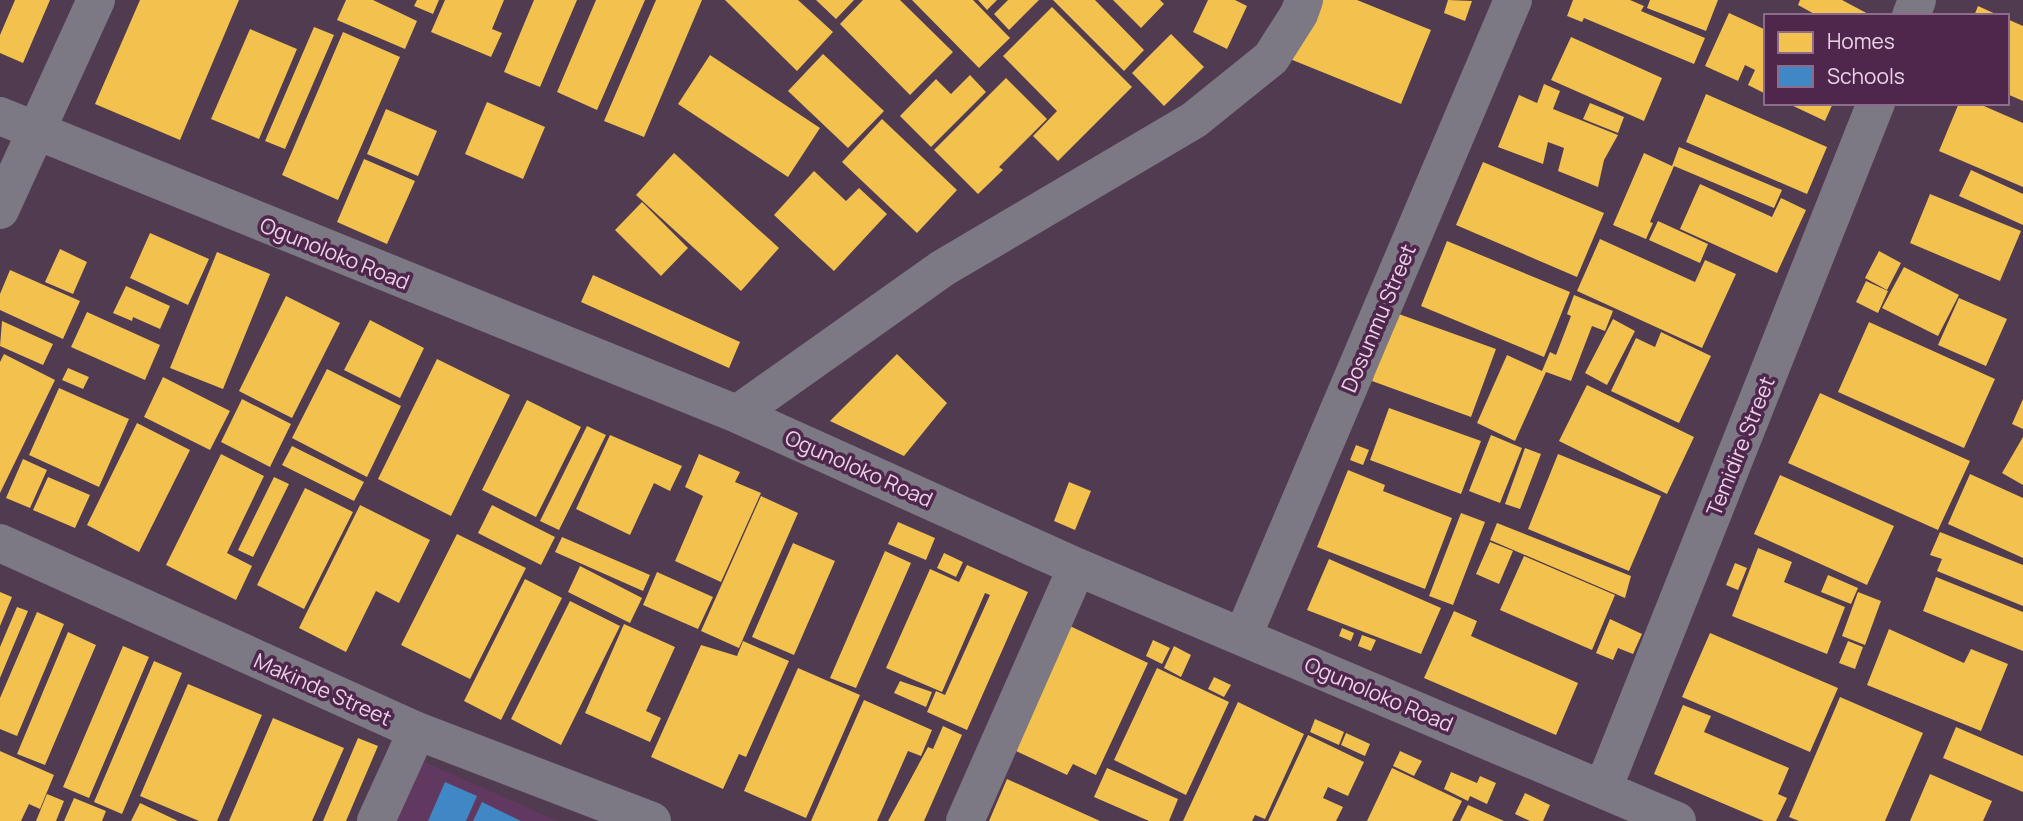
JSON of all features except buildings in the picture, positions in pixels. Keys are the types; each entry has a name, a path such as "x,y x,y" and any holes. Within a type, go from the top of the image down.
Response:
{"street":[{"path":"0,210 96,0"},
{"path":"737,414 943,268 1194,120 1271,58 1299,15 1304,0"},
{"name":"Dosunmu Street","path":"1243,636 1513,0"},
{"name":"Temidire Street","path":"1603,789 1875,105"},
{"name":"Ogunoloko Road","path":"0,116 737,414 1077,567 1677,821"},
{"name":"Makinde Street","path":"0,543 417,732 652,821"},
{"path":"965,821 1077,567"},
{"path":"376,821 417,732"}],"shaded area":[{"path":"422,761 558,821 395,821"}]}
